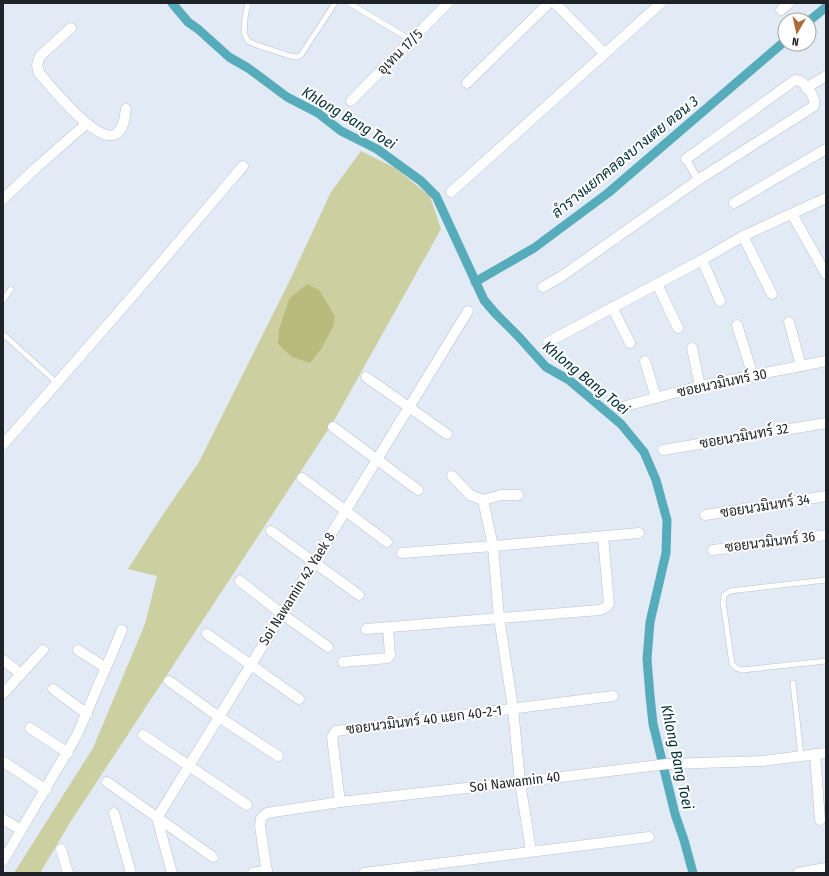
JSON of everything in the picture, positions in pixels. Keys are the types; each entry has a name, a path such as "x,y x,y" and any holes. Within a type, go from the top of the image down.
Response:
{"street":[{"name":"อุเทน 17/5","path":"351,101 448,3"},
{"path":"467,83 549,3"},
{"path":"555,3 605,54"},
{"path":"451,192 661,3"},
{"path":"71,28 40,56 37,65 39,72 86,124 104,135 114,135 119,131 124,122 126,109"},
{"path":"806,88 826,76"},
{"path":"543,287 562,276 698,180 814,106 814,98 802,81 799,79 794,80 686,159 698,180"},
{"path":"3,199 86,124"},
{"path":"734,203 826,149"},
{"path":"3,445 243,166"},
{"path":"548,342 702,260 743,236 826,198"},
{"path":"792,214 826,274"},
{"path":"743,236 772,294"},
{"path":"702,260 720,301"},
{"path":"657,284 678,328"},
{"path":"612,307 630,343"},
{"name":"Soi Nawamin 42 Yaek 8","path":"157,818 468,312"},
{"path":"789,322 801,366"},
{"path":"737,325 753,376"},
{"path":"692,348 700,386"},
{"name":"ซอยนวมินทร์ 30","path":"618,408 700,386 826,361"},
{"path":"645,362 656,398"},
{"path":"366,377 447,434"},
{"name":"ซอยนวมินทร์ 32","path":"663,450 826,422"},
{"path":"333,427 418,490"},
{"path":"452,476 470,495 483,500 501,495 518,495"},
{"path":"302,478 387,542"},
{"name":"ซอยนวมินทร์ 34","path":"705,515 826,496"},
{"path":"483,500 493,546 499,618 513,708 520,782 531,851"},
{"path":"271,531 359,595"},
{"path":"402,553 603,537 639,532"},
{"name":"ซอยนวมินทร์ 36","path":"713,550 826,535"},
{"path":"366,629 600,610 610,604 603,537"},
{"path":"240,581 282,614 328,647"},
{"path":"343,662 388,658 390,655 388,628"},
{"path":"3,861 78,735 122,630"},
{"path":"207,634 299,699"},
{"path":"3,694 43,650"},
{"path":"78,650 106,668"},
{"path":"3,660 21,674"},
{"path":"169,681 219,717 278,756"},
{"path":"53,689 87,714"},
{"name":"ซอยนวมินทร์ 40 แยก 40-2-1","path":"340,802 332,736 336,731 613,696"},
{"path":"30,728 68,752"},
{"path":"143,735 188,767 247,805"},
{"name":"Soi Nawamin 40","path":"267,871 260,826 261,818 267,813 340,802 667,764 762,761 826,753"},
{"path":"815,754 820,820"},
{"path":"4,762 46,790"},
{"path":"107,782 213,857"},
{"path":"114,813 131,873"},
{"path":"157,818 172,873"},
{"path":"3,819 21,830"},
{"path":"364,873 649,837"},
{"path":"61,849 68,873"},
{"path":"798,873 826,868"},
{"path":"253,873 267,871"}],"lane":[{"path":"248,3 244,34 248,41 290,56 297,57 301,55 335,3"},
{"path":"349,3 411,40"},
{"path":"3,300 12,289"},
{"path":"3,334 57,383"},
{"path":"826,580 730,591 724,595 723,602 732,664 736,668 742,670 826,661"},
{"path":"793,683 801,756"}],"green space":[{"path":"361,151 395,168 430,196 441,229 335,419 71,821 40,873 14,873 93,748 145,624 157,576 128,569 199,462 292,276 331,192"},
{"path":"307,284 319,290 335,316 333,327 321,349 310,363 292,357 278,344 279,330 289,299"}],"waterway":[{"name":"Khlong Bang Toei","path":"172,3 188,22 229,57 248,68 287,97 318,113 341,131 377,149 421,181 436,196 484,300 546,367 569,380 621,424 644,452 656,480 667,520 666,553 650,622 647,659 653,724 675,814 693,873"},
{"name":"ลำรางแยกคลองบางเตย ตอน 3","path":"817,14 826,7"},
{"name":"ลำรางแยกคลองบางเตย ตอน 3","path":"475,282 534,248 608,193 777,48"}]}
